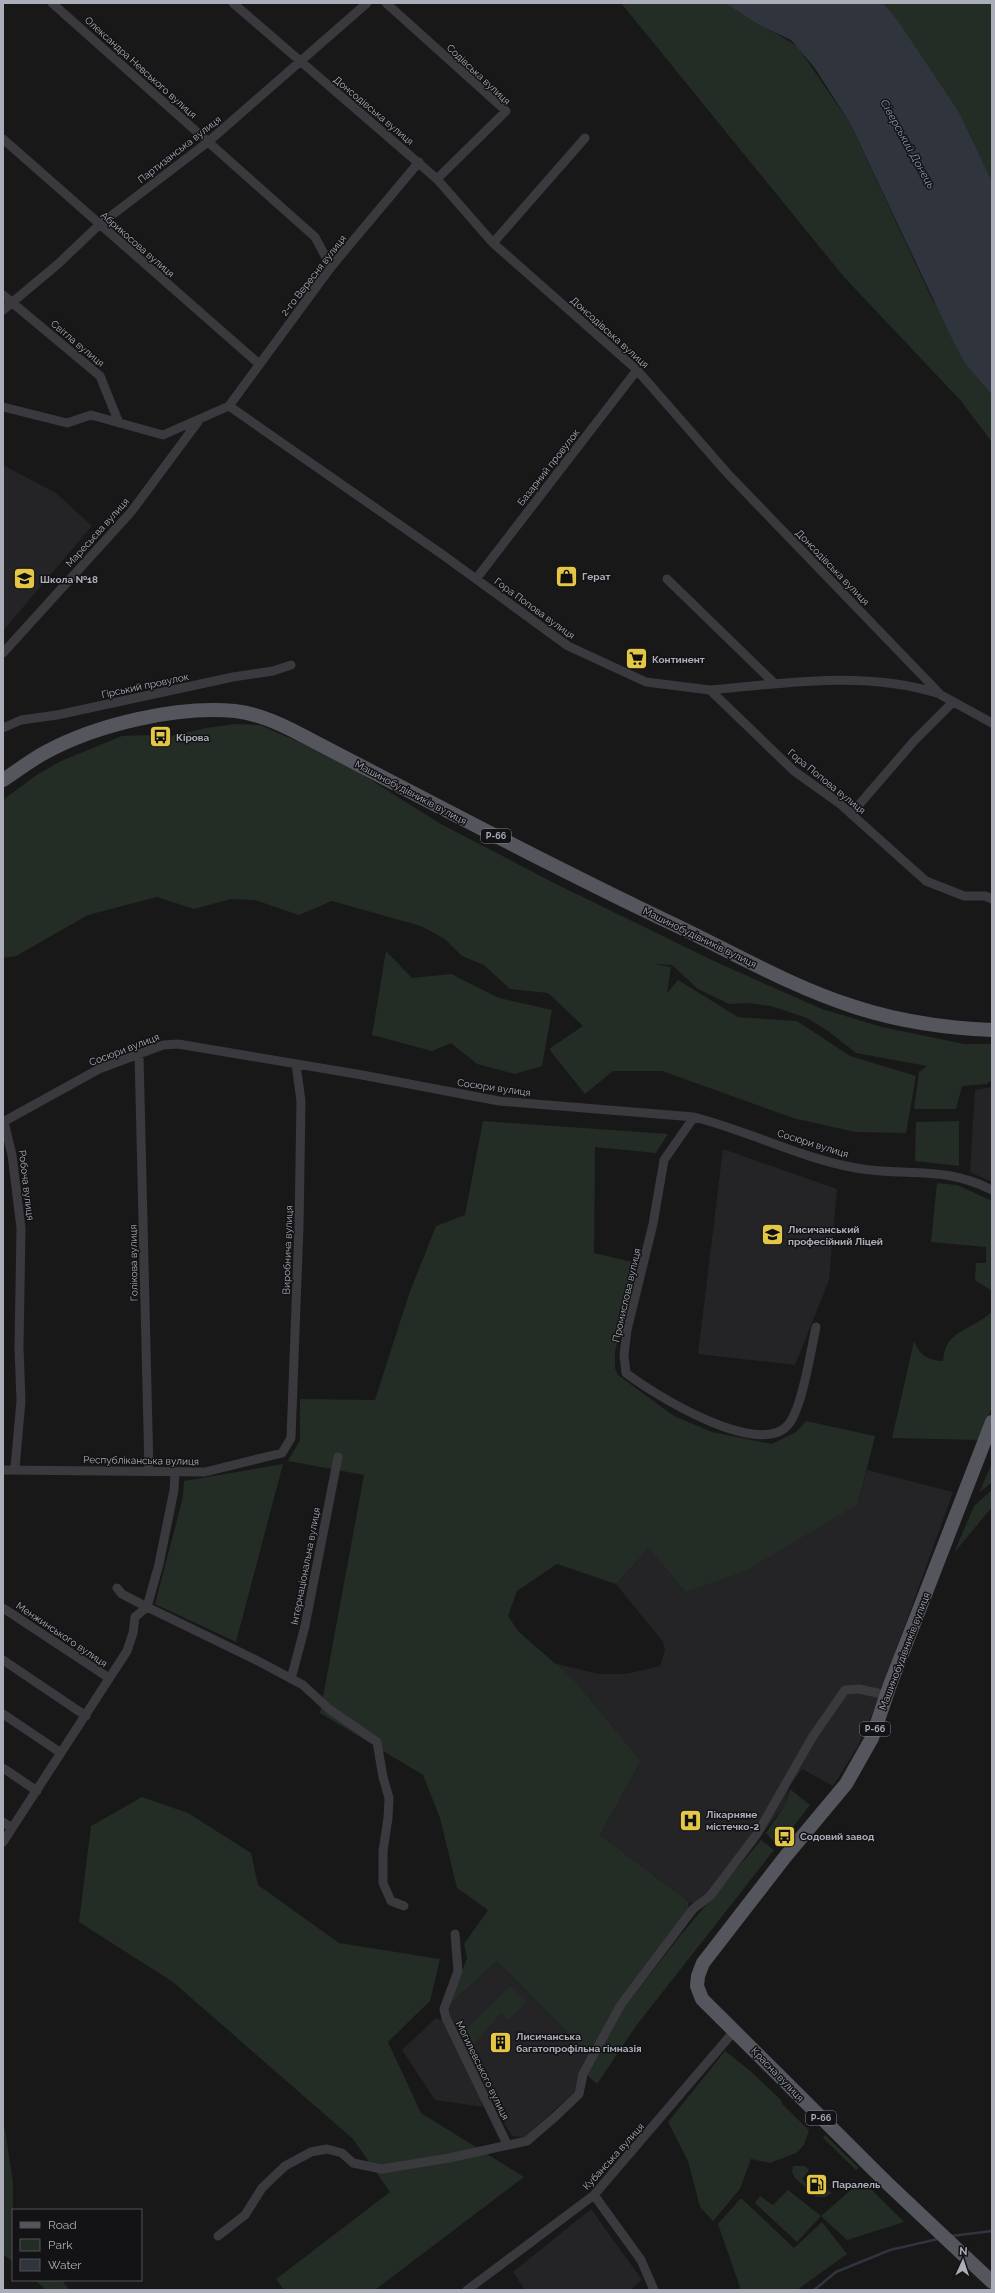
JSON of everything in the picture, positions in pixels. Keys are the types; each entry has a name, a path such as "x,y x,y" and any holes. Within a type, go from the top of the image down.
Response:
{"main road":[{"name":"Машинобудівників вулиця","path":"3,780 46,752 78,737 133,721 205,711 235,711 252,714 292,730 590,884 800,986 852,1006 917,1022 968,1029 992,1030"},
{"name":"Машинобудівників вулиця","path":"702,1999 697,1986 698,1976 703,1963 785,1857 846,1784 872,1738 886,1695 992,1422"},
{"name":"Красна вулиця","path":"702,1999 735,2030 807,2104 992,2282"}],"street":[{"name":"Олександра Невського вулиця","path":"52,3 315,238 331,268"},
{"name":"Донсодівська вулиця","path":"234,3 419,162 437,179 493,243 637,370 728,474 941,695 992,723"},
{"name":"Партизанська вулиця","path":"3,310 58,264 99,225 208,142 367,3"},
{"name":"Содівська вулиця","path":"386,3 506,112 437,179"},
{"path":"493,243 585,138"},
{"name":"Абрикосова вулиця","path":"3,139 99,225 259,364"},
{"name":"2-го Вересня вулиця","path":"229,406 331,268 419,162"},
{"name":"Світла вулиця","path":"3,295 100,376 119,423"},
{"name":"Базарний провулок","path":"476,579 637,370"},
{"path":"3,407 67,423 91,415 163,435 229,406"},
{"name":"Гора Попова вулиця","path":"229,406 476,579 568,646 646,682 710,690 794,771 852,814 871,834 926,881 964,896 985,896 992,899"},
{"name":"Маресьєва вулиця","path":"3,653 131,512 200,419"},
{"path":"667,579 776,684"},
{"name":"Гірський провулок","path":"3,728 21,720 57,715 233,677 272,671 292,665"},
{"path":"710,690 776,684 873,681 913,687 941,695"},
{"path":"852,814 914,741 953,702"},
{"name":"Сосюри вулиця","path":"3,1122 99,1069 163,1045 178,1044 499,1101 694,1117 718,1123 823,1160 856,1168 946,1174 964,1177 992,1190"},
{"name":"Голікова вулиця","path":"139,1054 149,1471"},
{"name":"Виробнича вулиця","path":"291,1438 299,1227 301,1101 296,1064"},
{"name":"Промислова вулиця","path":"694,1117 664,1160 653,1224 627,1330 624,1355 626,1373 643,1386 692,1414 720,1426 756,1434 771,1435 787,1426 795,1412 816,1327"},
{"name":"Робоча вулиця","path":"3,1122 12,1154 21,1228 19,1347 21,1401 15,1468"},
{"name":"Республіканська вулиця","path":"3,1470 15,1468 205,1472 282,1453 291,1438"},
{"name":"Інтернаціональна вулиця","path":"291,1679 305,1626 338,1457"},
{"path":"3,1842 127,1651 133,1633 135,1617 147,1608 159,1564 174,1490 175,1472"},
{"path":"117,1588 122,1594 147,1608 303,1685 329,1709 376,1742 389,1798 388,1818 383,1851 383,1883 391,1901 404,1906"},
{"name":"Менжинського вулиця","path":"3,1608 109,1678"},
{"path":"3,1660 86,1716"},
{"path":"218,2236 245,2214 262,2188 285,2166 311,2152 327,2149 342,2154 353,2163 382,2169 449,2158 507,2144 527,2141 579,2094 583,2074 620,2006 693,1909 710,1896 758,1834 813,1736 845,1690 859,1689 886,1695"},
{"path":"3,1714 61,1753"},
{"path":"3,1768 37,1791"},
{"path":"3,1822 12,1828"},
{"name":"Могилевського вулиця","path":"455,1934 458,1971 444,2009 446,2018 507,2144"},
{"name":"Кубанська вулиця","path":"467,2290 594,2195 735,2030"},
{"path":"594,2195 641,2260 654,2290"}],"shaded area":[{"name":"Школа №18","path":"3,465 56,493 92,526 3,631"},
{"path":"992,1087 992,1182 970,1172 975,1090"},
{"name":"Лисичанський професійний Ліцей","path":"723,1149 837,1189 829,1280 795,1365 698,1354"},
{"path":"867,1470 953,1492 877,1703 857,1748 833,1786 802,1769 789,1787 785,1805 702,1909 689,1902 600,1835 641,1761 575,1681 553,1663 599,1674 626,1674 660,1666 665,1650 663,1642 616,1584 649,1548 858,1504"},
{"name":"Лисичанська багатопрофільна гімназія","path":"497,1961 589,2054 579,2073 575,2091 525,2137 512,2136 491,2099 481,2101 483,2107 435,2100 402,2050 436,2018 443,2021 450,2015 449,2005"},
{"path":"591,2209 642,2280 630,2290 525,2290 513,2272"}],"green space":[{"path":"621,3 725,3 797,46 850,123 932,299 985,387 992,395 992,442 961,401 844,277"},
{"path":"883,3 992,3 992,181 959,112"},
{"path":"236,724 260,725 336,758 439,823 554,883 716,962 822,1009 882,1027 964,1044 992,1044 992,1082 989,1081 987,1084 962,1086 956,1109 914,1109 919,1072 927,1066 856,1053 828,1031 807,1018 771,1006 747,1003 729,1004 698,989 672,965 654,964 671,967 667,993 678,980 738,1017 797,1021 850,1056 916,1076 906,1133 855,1132 793,1118 662,1071 613,1071 585,1094 549,1049 583,1026 548,993 510,989 484,965 462,956 445,939 421,926 332,901 299,915 255,900 231,899 194,909 157,897 88,915 16,956 3,958 3,800 35,776 61,761 122,736 150,735 153,746 171,743 167,737 206,728"},
{"path":"386,951 412,978 451,974 499,998 552,1010 542,1066 515,1074 477,1064 451,1043 432,1051 372,1035"},
{"path":"483,1121 668,1134 656,1153 595,1147 594,1253 637,1263 615,1352 615,1368 618,1375 674,1416 712,1432 772,1444 796,1432 806,1421 875,1436 858,1504 745,1571 686,1592 649,1548 616,1584 557,1564 517,1591 508,1616 518,1631 575,1681 641,1761 600,1835 689,1902 688,1909 613,2010 589,2054 497,1961 449,2005 467,1958 464,1944 488,1910 457,1888 440,1818 423,1775 320,1713 364,1475 288,1461 300,1440 300,1399 375,1400 409,1294 436,1226 465,1215"},
{"path":"959,1121 959,1166 915,1161 916,1122"},
{"path":"937,1183 957,1185 992,1201 992,1291 975,1280 976,1263 986,1263 986,1247 931,1242"},
{"path":"992,1311 992,1407 979,1440 892,1438 914,1341 919,1350 925,1356 943,1361 945,1348 951,1340"},
{"path":"992,1463 992,1482 979,1493"},
{"path":"283,1464 236,1642 155,1604 183,1497 184,1481"},
{"path":"992,1490 992,1507 954,1553 974,1506"},
{"path":"790,1789 810,1805 793,1827 788,1828 776,1844 766,1833 785,1805"},
{"path":"142,1797 188,1813 251,1853 258,1885 339,1943 440,1959 430,2001 388,2042 421,2113 524,2177 375,2290 284,2290 276,2279 390,2192 353,2139 173,1982 79,1922 91,1826"},
{"path":"761,1840 774,1850 636,2026 597,2084 587,2075 620,2013 679,1937"},
{"path":"510,1986 526,2002 509,2020 501,2013 474,2044 476,2061 484,2073 481,2078 475,2072 459,2036"},
{"path":"725,2051 748,2069 781,2100 782,2104 809,2130 804,2145 796,2153 770,2163 751,2159 740,2189 713,2221 700,2207 688,2161 668,2122"},
{"path":"3,2128 5,2129 13,2183 12,2261 3,2254"},
{"path":"825,2135 859,2168 856,2170 823,2138"},
{"path":"793,2166 805,2166 809,2170 802,2179 817,2193 824,2187 832,2193 825,2197 816,2197 795,2178 792,2172"},
{"path":"863,2187 872,2190 904,2222 847,2240 821,2216 853,2188"},
{"path":"788,2190 821,2216 797,2242 755,2203 760,2196 773,2205"},
{"path":"741,2198 794,2248 822,2222 847,2254 797,2290 741,2290 718,2224"},
{"path":"36,2281 63,2281 69,2290 46,2290"}],"water":[{"name":"Сіверський Донець","path":"725,3 883,3 898,21 959,112 992,181 992,395 965,363 953,341 850,123 814,67 791,40 758,24"}],"waterway":[{"path":"951,2236 992,2231"},
{"path":"814,2290 836,2272 890,2250 938,2239"}],"place":[{"name":"Герат","path":"566,576"},
{"name":"Школа №18","path":"25,579"},
{"name":"Континент","path":"637,659"},
{"name":"Кірова","path":"160,737"},
{"name":"Лисичанський професійний Ліцей","path":"773,1235"},
{"name":"Лікарняне містечко-2","path":"691,1820"},
{"name":"Содовий завод","path":"784,1836"},
{"name":"Лисичанська багатопрофільна гімназія","path":"501,2042"},
{"name":"Паралель","path":"816,2184"}]}
